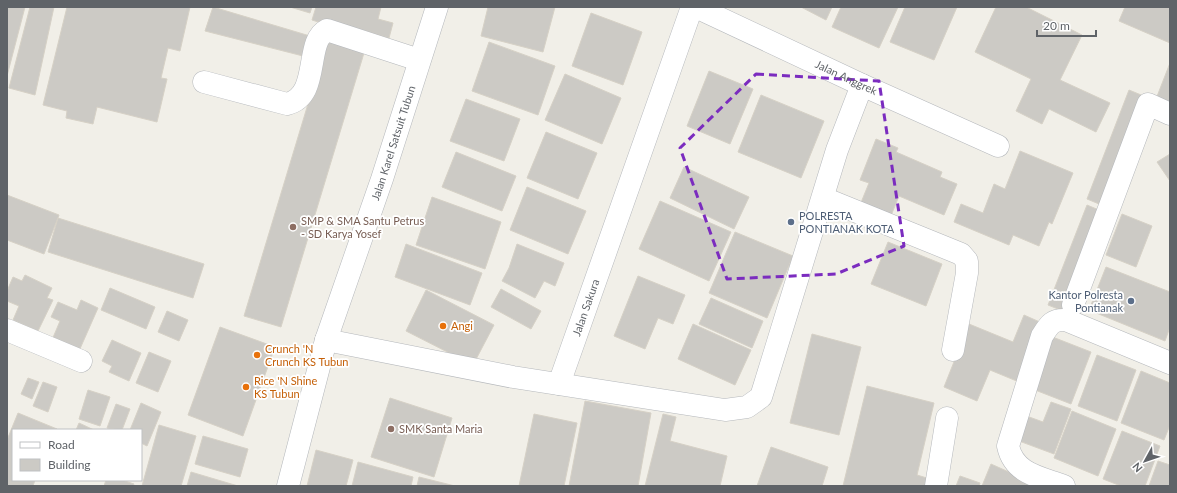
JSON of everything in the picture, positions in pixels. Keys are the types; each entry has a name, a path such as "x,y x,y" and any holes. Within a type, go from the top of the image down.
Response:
{"street":[{"name":"Jalan Karel Satsuit Tubun","path":"288,486 326,340 382,178 437,7"},
{"name":"Jalan Sakura","path":"559,384 692,7"},
{"name":"Jalan Anggrek","path":"696,7 862,85 998,146"},
{"path":"204,82 287,104 295,102 304,93 319,38 327,30 419,60"},
{"path":"326,340 513,377 725,410 748,407 762,397 837,150 862,85"},
{"path":"1073,305 1148,104 1170,114"},
{"path":"823,198 961,254 967,261 967,273 952,350"},
{"path":"1064,486 1019,468 1013,462 1008,446 1042,336 1050,323 1057,319 1066,320 1170,363"},
{"path":"7,330 81,361"},
{"path":"936,486 947,418"}],"highlighted area":[{"path":"756,74 879,81 904,246 836,274 727,279 680,148"}],"building":[{"path":"7,7 25,7 7,76"},
{"path":"30,7 54,7 35,95 9,88"},
{"path":"67,7 190,7 180,51 168,48 161,78 167,79 157,122 97,107 93,124 66,118 67,111 43,105"},
{"path":"213,7 310,36 303,56 205,31"},
{"path":"290,7 312,7 310,13"},
{"path":"316,7 381,7 378,19 393,23 389,38 346,25 344,30 312,20"},
{"path":"488,7 555,7 543,52 481,36"},
{"path":"801,7 832,7 826,20"},
{"path":"841,7 898,7 879,48 832,27"},
{"path":"905,7 957,7 934,60 890,42"},
{"path":"996,7 1026,7 1082,35 1060,80 1110,103 1096,132 1049,109 1042,124 1016,111 1031,79 975,52"},
{"path":"1125,7 1170,7 1170,43 1119,21"},
{"path":"591,13 642,32 623,85 572,66"},
{"path":"327,41 364,53 281,327 244,316"},
{"path":"489,42 555,66 538,115 472,91"},
{"path":"1170,63 1170,105 1156,99"},
{"path":"709,71 753,89 730,144 687,126"},
{"path":"565,74 621,98 602,144 545,120"},
{"path":"1129,90 1146,97 1104,206 1087,199"},
{"path":"761,95 824,121 801,178 738,152"},
{"path":"466,99 520,119 504,161 450,141"},
{"path":"546,132 597,153 578,199 527,178"},
{"path":"876,139 898,148 896,152 942,172 940,177 957,184 944,215 899,196 890,218 860,205 869,183 860,180"},
{"path":"1020,151 1073,173 1052,224 1049,222 1039,246 1013,235 1009,245 954,222 961,204 983,213 994,184 1005,189"},
{"path":"456,152 516,176 502,211 442,187"},
{"path":"1170,154 1170,181 1157,162"},
{"path":"684,167 749,197 734,229 670,198"},
{"path":"527,187 586,211 568,254 510,230"},
{"path":"7,195 59,215 44,254 7,240"},
{"path":"432,197 501,222 485,269 416,245"},
{"path":"660,201 731,232 709,281 639,249"},
{"path":"1087,205 1106,213 1068,313 1048,305"},
{"name":"Kantor Polresta Pontianak","path":"1122,214 1152,226 1136,267 1106,255"},
{"path":"58,218 204,264 193,298 48,252"},
{"path":"735,232 793,256 767,318 709,293"},
{"path":"888,242 942,264 926,306 871,284"},
{"path":"406,244 482,273 470,305 395,277"},
{"path":"517,244 564,263 555,286 544,281 535,298 502,281 509,268"},
{"name":"Kantor Polresta Pontianak","path":"1106,267 1170,292 1170,327 1165,341 1089,310"},
{"path":"25,275 52,288 47,298 53,300 38,331 13,320 19,306 7,301 7,291 13,277 22,281"},
{"path":"638,276 685,295 673,324 658,318 645,349 614,336"},
{"path":"110,288 155,307 146,329 101,310"},
{"path":"501,289 541,311 531,329 491,307"},
{"path":"426,290 494,325 473,365 406,331"},
{"path":"711,298 763,321 752,348 699,324"},
{"path":"81,300 98,308 79,351 52,340 60,321 51,317 58,302 77,310"},
{"path":"167,311 188,320 179,341 158,332"},
{"path":"1024,315 1042,323 1019,382 990,370 977,401 944,387 969,324 1013,342"},
{"path":"693,324 751,350 735,385 678,359"},
{"path":"220,327 275,347 243,436 188,415"},
{"path":"812,334 861,347 839,435 790,423"},
{"path":"1050,336 1091,352 1071,404 1030,388"},
{"path":"112,340 141,353 129,381 109,372 112,366 102,361"},
{"path":"149,352 171,361 158,392 136,383"},
{"path":"1097,355 1136,370 1117,421 1078,406"},
{"path":"1141,371 1170,383 1170,425 1164,440 1121,423"},
{"path":"28,378 39,382 32,399 21,394"},
{"path":"43,382 57,387 48,412 33,406"},
{"path":"867,386 934,403 917,475 930,479 928,486 843,486"},
{"path":"88,390 110,397 100,426 79,419"},
{"path":"390,398 452,418 434,477 371,457"},
{"path":"585,401 651,413 638,486 569,486"},
{"path":"1051,402 1071,409 1054,454 1011,438 1021,414 1043,422"},
{"path":"141,403 161,412 147,446 142,444 142,429 130,429"},
{"path":"116,404 130,409 122,429 107,428"},
{"path":"1072,411 1116,429 1098,476 1054,458"},
{"path":"18,413 57,429 12,429 12,481 35,481 33,486 7,486 7,440"},
{"path":"534,414 577,423 564,486 519,486"},
{"path":"663,414 676,417 670,441 727,456 720,486 645,486"},
{"path":"79,423 92,429 76,429"},
{"path":"159,425 196,436 181,486 142,486"},
{"path":"1122,431 1160,446 1145,486 1121,486 1103,479"},
{"path":"203,436 248,449 240,477 195,464"},
{"path":"771,447 828,467 822,486 757,486"},
{"path":"316,450 353,460 346,486 307,486"},
{"path":"1158,461 1170,465 1170,486 1149,486"},
{"path":"358,462 413,477 411,486 352,486"},
{"path":"991,464 1040,486 982,486"},
{"path":"191,472 238,486 187,486"},
{"path":"960,476 980,483 979,486 956,486"},
{"path":"419,477 455,486 417,486"},
{"path":"106,481 125,481 134,484 133,486 104,486"}],"place":[{"name":"POLRESTA PONTIANAK KOTA","path":"791,222"},
{"name":"SMP & SMA Santu Petrus - SD Karya Yosef","path":"293,227"},
{"name":"Kantor Polresta Pontianak","path":"1131,301"},
{"name":"Angi","path":"443,326"},
{"name":"Crunch 'N Crunch KS Tubun","path":"257,355"},
{"name":"Rice 'N Shine KS Tubun","path":"246,387"},
{"name":"SMK Santa Maria","path":"391,429"}]}
